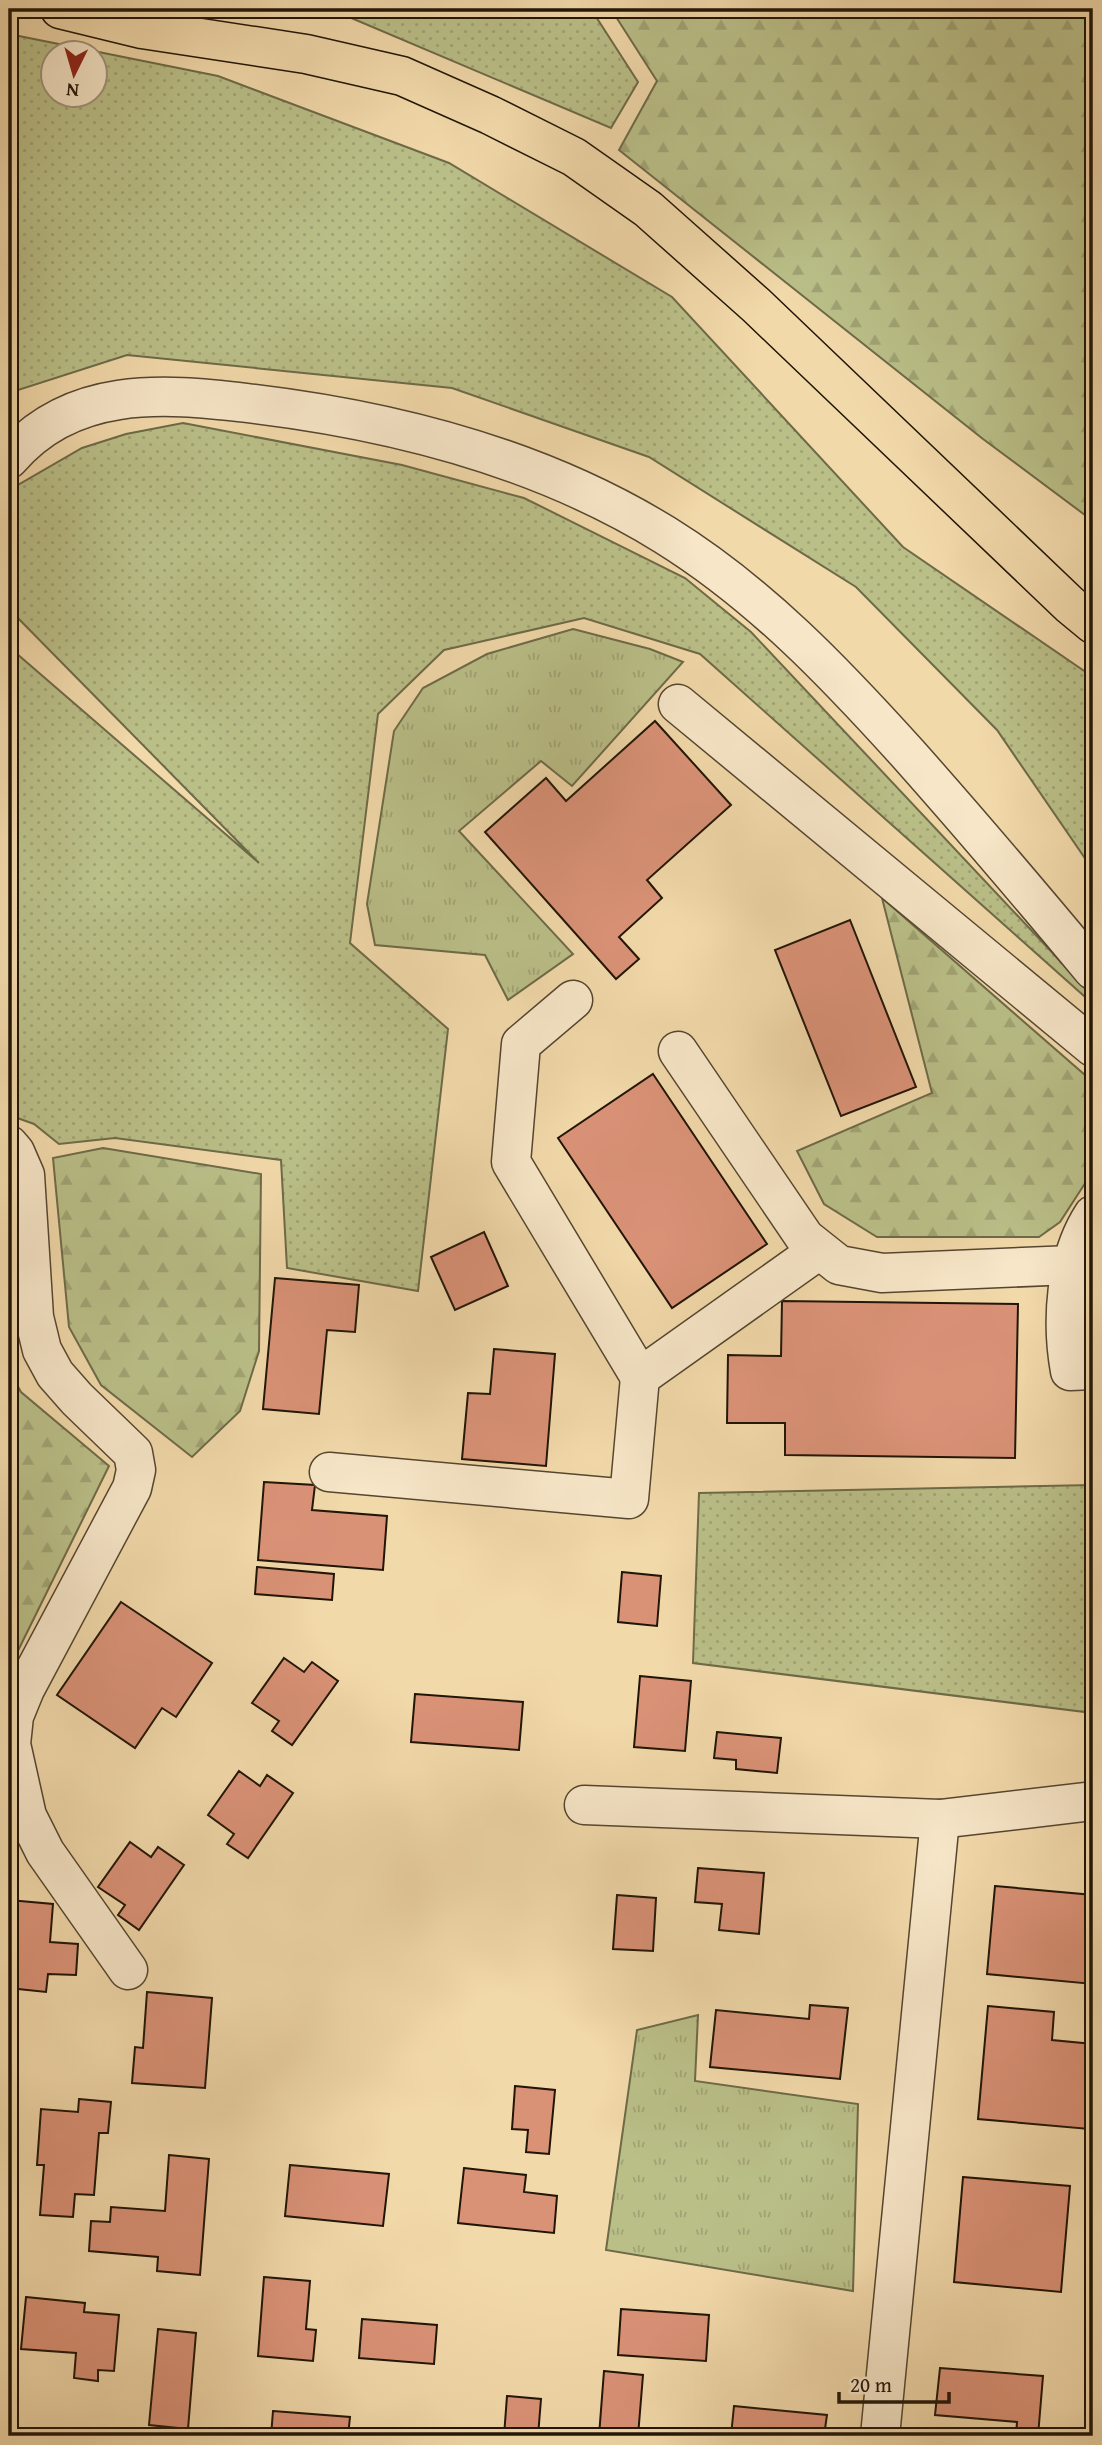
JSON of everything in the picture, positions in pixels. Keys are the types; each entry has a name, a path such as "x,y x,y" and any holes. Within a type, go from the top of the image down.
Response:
{"main road":[{"path":"60,9 142,29 306,54 402,76 490,115 574,157 648,209 756,305 1070,606 1093,624"}],"street":[{"path":"9,459 34,434 60,418 89,406 121,398 157,395 196,397 296,409 436,438 499,457 590,495 664,534 713,567 804,643 951,803 1093,970"},
{"path":"678,704 1093,1047"},
{"path":"329,1472 629,1499 640,1377 511,1162 521,1044 573,1000"},
{"path":"678,1051 805,1238 839,1265 882,1273 1072,1265"},
{"path":"9,1145 15,1152 24,1175 34,1317 42,1350 55,1374 77,1399 133,1453 136,1470 132,1488 25,1689 14,1716 11,1744 27,1816 45,1852 128,1970"},
{"path":"1093,1215 1072,1265 1065,1344 1070,1371 1093,1370"},
{"path":"640,1377 819,1250"},
{"path":"584,1805 940,1819 1093,1801"},
{"path":"880,2436 940,1819"}],"green space":[{"path":"330,9 591,9 638,82 611,128"},
{"path":"611,9 1093,9 1093,521 983,439 619,150 657,81"},
{"path":"9,34 38,40 38,108 108,108 108,54 218,76 449,163 672,297 903,547 1093,677 1093,870 997,730 856,587 649,457 452,388 127,355 9,393"},
{"path":"183,423 402,465 524,498 685,578 751,632 1093,996 1093,1004 700,654 584,618 444,650 378,714 350,943 448,1029 418,1291 287,1268 281,1160 115,1138 59,1144 34,1124 9,1115 9,647 259,863 9,609 9,509 18,485 82,448 126,434"},
{"path":"573,629 650,649 683,662 572,786 541,761 459,831 573,954 508,1000 485,955 375,945 367,904 394,731 423,688 487,654"},
{"path":"882,898 1093,1082 1093,1171 1060,1222 1039,1237 877,1237 824,1204 797,1151 932,1093"},
{"path":"103,1148 261,1174 259,1351 240,1411 192,1457 101,1385 69,1327 53,1158"},
{"path":"9,1371 21,1392 109,1466 9,1669"},
{"path":"1093,1485 1093,1713 693,1663 699,1493"},
{"path":"698,2015 695,2081 858,2104 853,2291 606,2250 637,2030"}],"building":[{"path":"655,721 731,805 647,880 662,898 619,937 639,959 616,979 485,832 546,778 566,801"},
{"path":"850,920 916,1087 841,1116 775,950"},
{"path":"653,1074 767,1244 672,1308 558,1138"},
{"path":"484,1232 508,1286 455,1310 431,1257"},
{"path":"275,1278 359,1285 355,1332 327,1330 319,1414 263,1409"},
{"path":"782,1301 1018,1304 1015,1458 785,1455 785,1423 727,1423 728,1355 781,1356"},
{"path":"494,1349 555,1354 546,1466 462,1459 468,1393 490,1394"},
{"path":"264,1482 315,1485 312,1510 387,1516 383,1570 258,1560"},
{"path":"257,1567 334,1574 332,1600 255,1594"},
{"path":"622,1572 661,1576 657,1626 618,1622"},
{"path":"121,1602 212,1663 176,1717 162,1708 135,1748 57,1695"},
{"path":"284,1658 304,1672 312,1662 338,1681 292,1745 272,1731 279,1721 252,1703"},
{"path":"640,1676 691,1681 685,1751 634,1747"},
{"path":"415,1694 523,1702 519,1750 411,1742"},
{"path":"717,1732 781,1738 777,1773 736,1769 736,1760 714,1758"},
{"path":"239,1771 260,1786 267,1775 293,1793 248,1858 227,1844 234,1834 208,1815"},
{"path":"130,1842 151,1857 158,1847 184,1865 139,1930 118,1915 125,1905 98,1887"},
{"path":"698,1868 764,1873 759,1934 719,1930 722,1904 695,1902"},
{"path":"995,1886 1093,1895 1093,1984 987,1974"},
{"path":"617,1895 656,1898 653,1951 613,1949"},
{"path":"9,1900 53,1904 50,1942 78,1944 76,1975 48,1974 46,1992 9,1988"},
{"path":"147,1992 212,1998 205,2088 132,2083 135,2047 143,2048"},
{"path":"810,2005 848,2008 840,2079 710,2067 716,2010 809,2019"},
{"path":"988,2006 1054,2012 1052,2040 1093,2044 1089,2129 978,2119"},
{"path":"515,2086 555,2090 549,2154 526,2152 528,2130 512,2129"},
{"path":"79,2099 111,2102 108,2133 99,2133 94,2195 75,2194 73,2217 40,2215 44,2165 37,2165 41,2109 78,2112"},
{"path":"169,2155 209,2159 200,2275 157,2271 158,2257 89,2251 91,2221 110,2222 111,2207 165,2211"},
{"path":"290,2165 389,2174 383,2226 285,2216"},
{"path":"464,2168 526,2175 524,2192 557,2196 554,2233 458,2223"},
{"path":"963,2177 1070,2186 1061,2292 954,2282"},
{"path":"264,2277 310,2281 306,2329 316,2330 313,2361 258,2356"},
{"path":"26,2297 85,2303 84,2312 119,2315 114,2371 98,2370 98,2381 74,2378 76,2353 21,2349"},
{"path":"621,2309 709,2315 706,2361 618,2355"},
{"path":"362,2319 437,2325 434,2364 359,2358"},
{"path":"158,2329 196,2333 188,2429 149,2425"},
{"path":"940,2368 1043,2376 1038,2436 1016,2436 1017,2422 935,2415"},
{"path":"604,2371 643,2375 638,2436 599,2436"},
{"path":"1093,2394 1093,2435 1087,2435 1085,2395"},
{"path":"507,2396 541,2399 538,2436 504,2436"},
{"path":"734,2406 827,2415 824,2436 731,2436"},
{"path":"273,2411 350,2417 348,2436 271,2436"}]}
